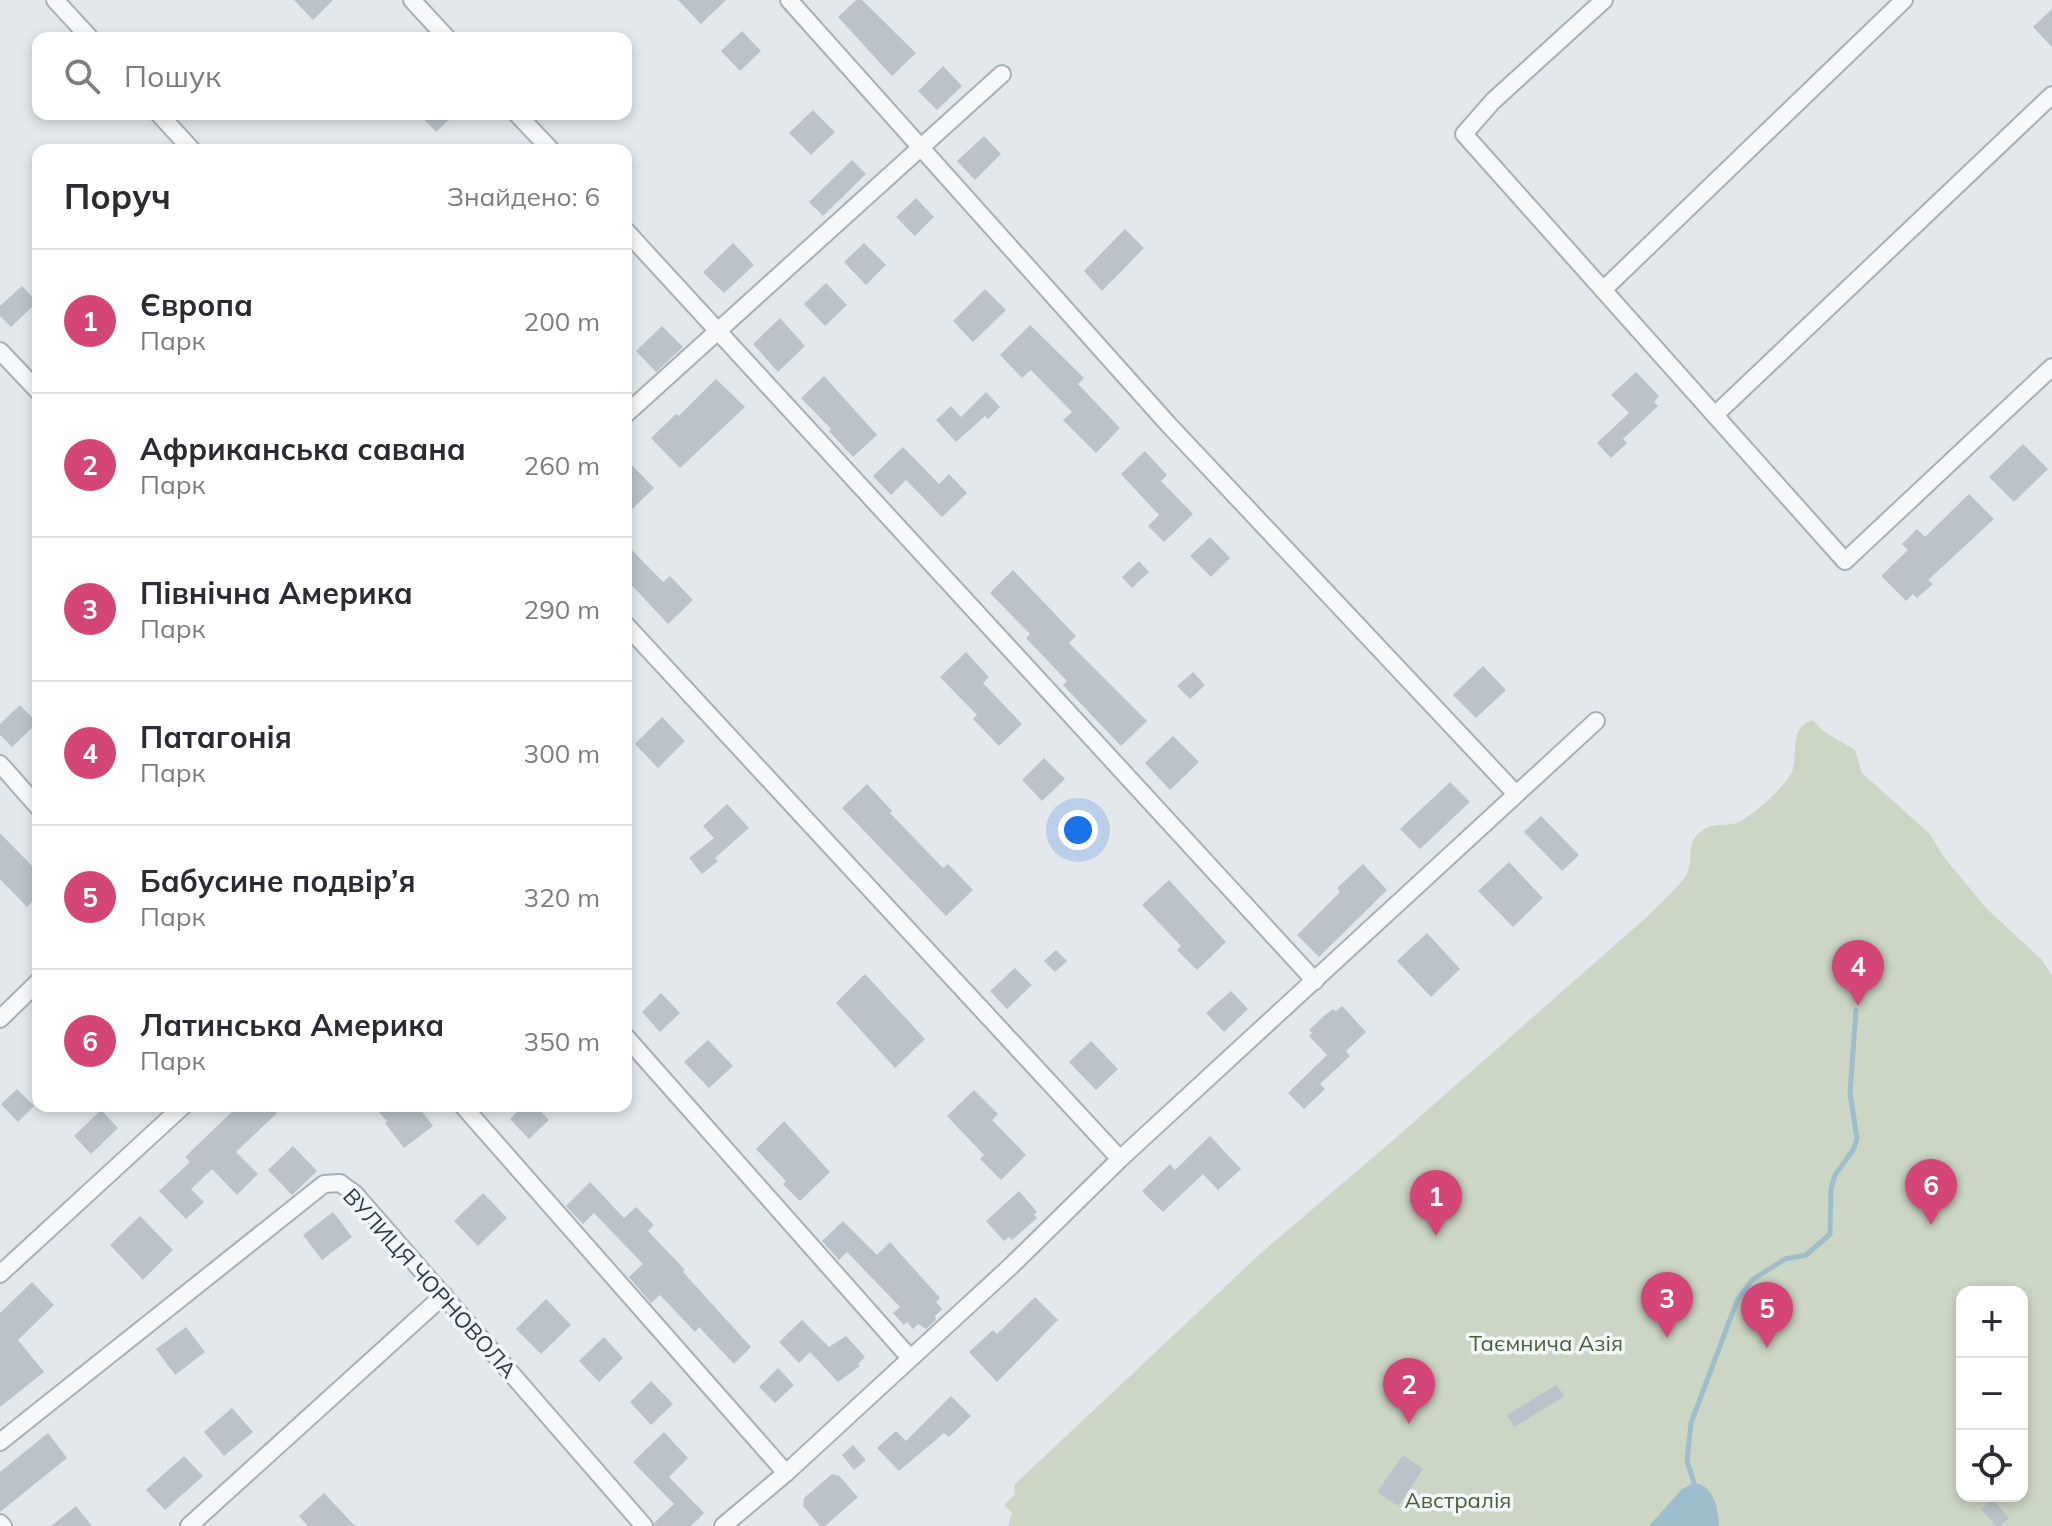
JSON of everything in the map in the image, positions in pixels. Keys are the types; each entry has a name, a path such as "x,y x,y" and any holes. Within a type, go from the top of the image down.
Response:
{"street":[{"path":"55,0 84,32"},
{"path":"412,0 441,32"},
{"path":"789,0 1168,424 1516,794"},
{"path":"1604,0 1493,101 1464,134 1845,561 2052,367"},
{"path":"1603,290 1904,0"},
{"path":"632,409 1002,74"},
{"path":"1716,414 2052,95"},
{"path":"164,120 186,144"},
{"path":"523,120 545,144"},
{"path":"632,238 1315,981"},
{"path":"0,351 32,385"},
{"path":"632,631 1120,1159"},
{"path":"723,1526 786,1473 1011,1266 1120,1159 1596,721"},
{"path":"0,764 32,800"},
{"path":"0,1019 32,988"},
{"path":"632,1044 910,1358"},
{"path":"0,1274 176,1112"},
{"path":"468,1112 786,1473"},
{"name":"ВУЛИЦЯ ЧОРНОВОЛА","path":"0,1442 324,1184 340,1183 355,1194 644,1526"},
{"path":"189,1526 444,1295"}],"green space":[{"path":"1813,720 1823,731 1855,750 1862,773 1930,834 1943,856 1986,908 2042,960 2052,976 2052,1526 1008,1526 1012,1513 1004,1505 1015,1494 1014,1485 1261,1253 1649,915 1687,874 1691,846 1697,835 1710,826 1739,822 1779,789 1793,770 1799,730"}],"water":[{"path":"1694,1483 1710,1493 1716,1505 1719,1526 1649,1526 1682,1489"}],"building":[{"path":"294,0 333,0 313,20"},
{"path":"678,0 726,0 701,24"},
{"path":"856,0 862,0 916,53 892,76 838,17"},
{"path":"2052,9 2052,47 2033,27"},
{"path":"742,31 761,51 740,71 721,51"},
{"path":"943,66 962,86 937,110 918,91"},
{"path":"813,110 835,132 811,155 789,133"},
{"path":"425,120 449,120 436,132"},
{"path":"984,136 1001,154 975,180 957,161"},
{"path":"852,160 866,174 823,216 809,202"},
{"path":"916,198 934,217 915,236 896,217"},
{"path":"1125,229 1144,248 1102,291 1084,271"},
{"path":"733,243 754,265 724,293 703,272"},
{"path":"864,243 886,265 866,285 844,262"},
{"path":"826,283 847,305 825,326 804,304"},
{"path":"22,286 32,297 32,307 11,327 0,316 0,306"},
{"path":"985,289 1006,310 973,342 953,321"},
{"path":"780,318 805,346 778,372 753,344"},
{"path":"1030,325 1084,378 1078,384 1120,428 1096,453 1063,420 1072,412 1031,370 1022,378 1000,355"},
{"path":"662,326 683,347 656,372 636,351"},
{"path":"1636,372 1659,396 1654,402 1658,406 1623,439 1627,443 1611,458 1597,443 1629,413 1611,395"},
{"path":"824,376 877,435 853,457 801,398"},
{"path":"716,379 745,407 680,468 651,438 676,414 679,416"},
{"path":"986,392 1000,407 956,442 936,420 951,406 961,417"},
{"path":"2023,444 2048,469 2014,502 1989,477"},
{"path":"903,447 939,484 949,474 967,493 942,517 906,480 891,495 873,476"},
{"path":"1145,451 1167,475 1161,481 1193,514 1164,542 1148,526 1159,515 1121,474"},
{"path":"632,465 654,488 632,509"},
{"path":"1969,494 1994,519 1928,580 1933,584 1917,598 1913,594 1906,601 1881,576 1908,550 1902,544 1917,529 1925,537"},
{"path":"1210,537 1230,558 1211,577 1190,556"},
{"path":"632,550 663,582 670,576 693,600 668,624 632,585"},
{"path":"1139,561 1149,572 1132,588 1122,577"},
{"path":"1013,570 1076,636 1069,643 1147,721 1121,746 1063,685 1067,681 1026,638 1030,634 990,593"},
{"path":"966,652 989,677 983,683 1022,724 999,746 973,719 977,715 940,677"},
{"path":"1483,666 1506,690 1476,718 1453,695"},
{"path":"1193,672 1205,685 1190,699 1177,686"},
{"path":"20,705 32,718 32,728 12,747 0,735 0,724"},
{"path":"662,717 685,741 658,768 635,744"},
{"path":"1173,736 1199,762 1170,790 1145,763"},
{"path":"1044,758 1065,779 1042,801 1022,780"},
{"path":"1450,782 1470,802 1420,849 1400,829"},
{"path":"867,784 892,811 890,813 943,868 948,864 973,890 946,916 842,808"},
{"path":"727,804 749,828 702,874 689,858 714,838 703,826"},
{"path":"1541,816 1579,855 1562,871 1524,832"},
{"path":"0,833 32,866 32,902 27,907 0,879"},
{"path":"1509,862 1543,898 1513,927 1478,891"},
{"path":"1363,864 1387,890 1319,957 1297,935 1340,892 1337,888"},
{"path":"1169,880 1226,942 1197,970 1177,950 1181,946 1142,905"},
{"path":"1427,933 1460,969 1431,997 1397,961"},
{"path":"1056,950 1067,961 1055,972 1044,961"},
{"path":"1015,968 1032,985 1007,1009 990,991"},
{"path":"865,974 925,1039 895,1068 836,1003"},
{"path":"1231,991 1248,1009 1224,1032 1206,1013"},
{"path":"661,993 680,1013 660,1032 642,1012"},
{"path":"1342,1006 1366,1032 1346,1051 1350,1056 1320,1084 1325,1089 1304,1109 1288,1093 1327,1055 1309,1036 1312,1033 1309,1030 1333,1009 1336,1011"},
{"path":"708,1040 733,1066 709,1088 684,1062"},
{"path":"1091,1041 1118,1069 1096,1090 1069,1062"},
{"path":"17,1089 32,1104 32,1108 18,1122 1,1104"},
{"path":"974,1090 998,1114 992,1120 1026,1155 1001,1180 980,1159 984,1155 947,1116"},
{"path":"99,1112 103,1112 118,1128 91,1154 74,1136"},
{"path":"232,1112 277,1113 236,1152 258,1174 237,1195 212,1169 191,1189 204,1202 186,1219 159,1191 190,1162 185,1157"},
{"path":"379,1112 422,1112 433,1126 404,1148 385,1123 387,1121"},
{"path":"517,1112 541,1112 549,1120 529,1139 510,1119"},
{"path":"784,1121 830,1172 800,1201 756,1149"},
{"path":"1210,1136 1241,1169 1218,1190 1203,1174 1163,1212 1142,1191 1170,1164 1175,1170"},
{"path":"293,1146 317,1171 292,1195 268,1170"},
{"path":"590,1182 624,1218 636,1207 654,1225 648,1231 751,1347 734,1364 699,1327 695,1332 660,1295 651,1303 629,1277 643,1264 594,1213 583,1224 566,1206"},
{"path":"1019,1191 1037,1212 1034,1214 1037,1218 1012,1240 1009,1237 1004,1241 986,1221"},
{"path":"483,1193 507,1218 478,1246 454,1221"},
{"path":"333,1212 352,1237 322,1260 303,1235"},
{"path":"140,1216 173,1250 143,1280 110,1245"},
{"path":"843,1221 877,1255 890,1242 940,1298 936,1302 942,1309 926,1329 918,1324 913,1329 907,1322 904,1325 893,1313 900,1307 847,1252 839,1260 822,1241"},
{"path":"32,1282 54,1305 18,1340 44,1372 0,1407 0,1313"},
{"path":"1035,1297 1058,1320 997,1382 969,1352 993,1330 997,1334"},
{"path":"546,1299 571,1325 541,1354 516,1329"},
{"path":"802,1320 829,1347 846,1336 865,1357 858,1364 860,1366 838,1382 810,1352 799,1363 779,1342"},
{"path":"186,1327 205,1352 175,1375 156,1349"},
{"path":"604,1337 623,1358 599,1382 579,1361"},
{"path":"778,1368 794,1385 775,1403 759,1387"},
{"path":"651,1381 673,1404 651,1425 630,1402"},
{"path":"1556,1385 1565,1396 1514,1427 1507,1415"},
{"path":"951,1396 971,1416 949,1437 944,1433 899,1471 877,1448 896,1431 906,1441"},
{"path":"232,1408 253,1432 224,1456 204,1432"},
{"path":"664,1432 688,1458 669,1477 704,1513 691,1526 655,1526 654,1523 674,1504 633,1462"},
{"path":"48,1433 67,1458 0,1512 0,1472"},
{"path":"853,1445 866,1460 854,1470 842,1455"},
{"path":"1403,1455 1423,1469 1398,1506 1377,1492"},
{"path":"184,1456 203,1476 165,1510 146,1490"},
{"path":"832,1474 839,1476 858,1497 825,1526 820,1526 803,1506 804,1498"},
{"path":"324,1493 355,1526 308,1526 299,1516"},
{"path":"1989,1502 1995,1502 2009,1518 1996,1526 1981,1509"},
{"path":"76,1506 92,1526 51,1526"}],"waterway":[{"path":"1694,1483 1687,1461 1691,1423 1737,1301 1752,1280 1785,1259 1806,1255 1830,1234 1831,1189 1835,1175 1857,1139 1850,1093 1856,1010"}],"place":[{"name":"Патагонія","path":"1858,1006"},
{"name":"Латинська Америка","path":"1931,1225"},
{"name":"Європа","path":"1436,1236"},
{"name":"Північна Америка","path":"1667,1338"},
{"name":"Бабусине подвір’я","path":"1767,1348"},
{"name":"Африканська савана","path":"1409,1424"}],"park label":[{"name":"Таємнича Азія","path":"1546,1343"},
{"name":"Австралія","path":"1458,1500"}]}
